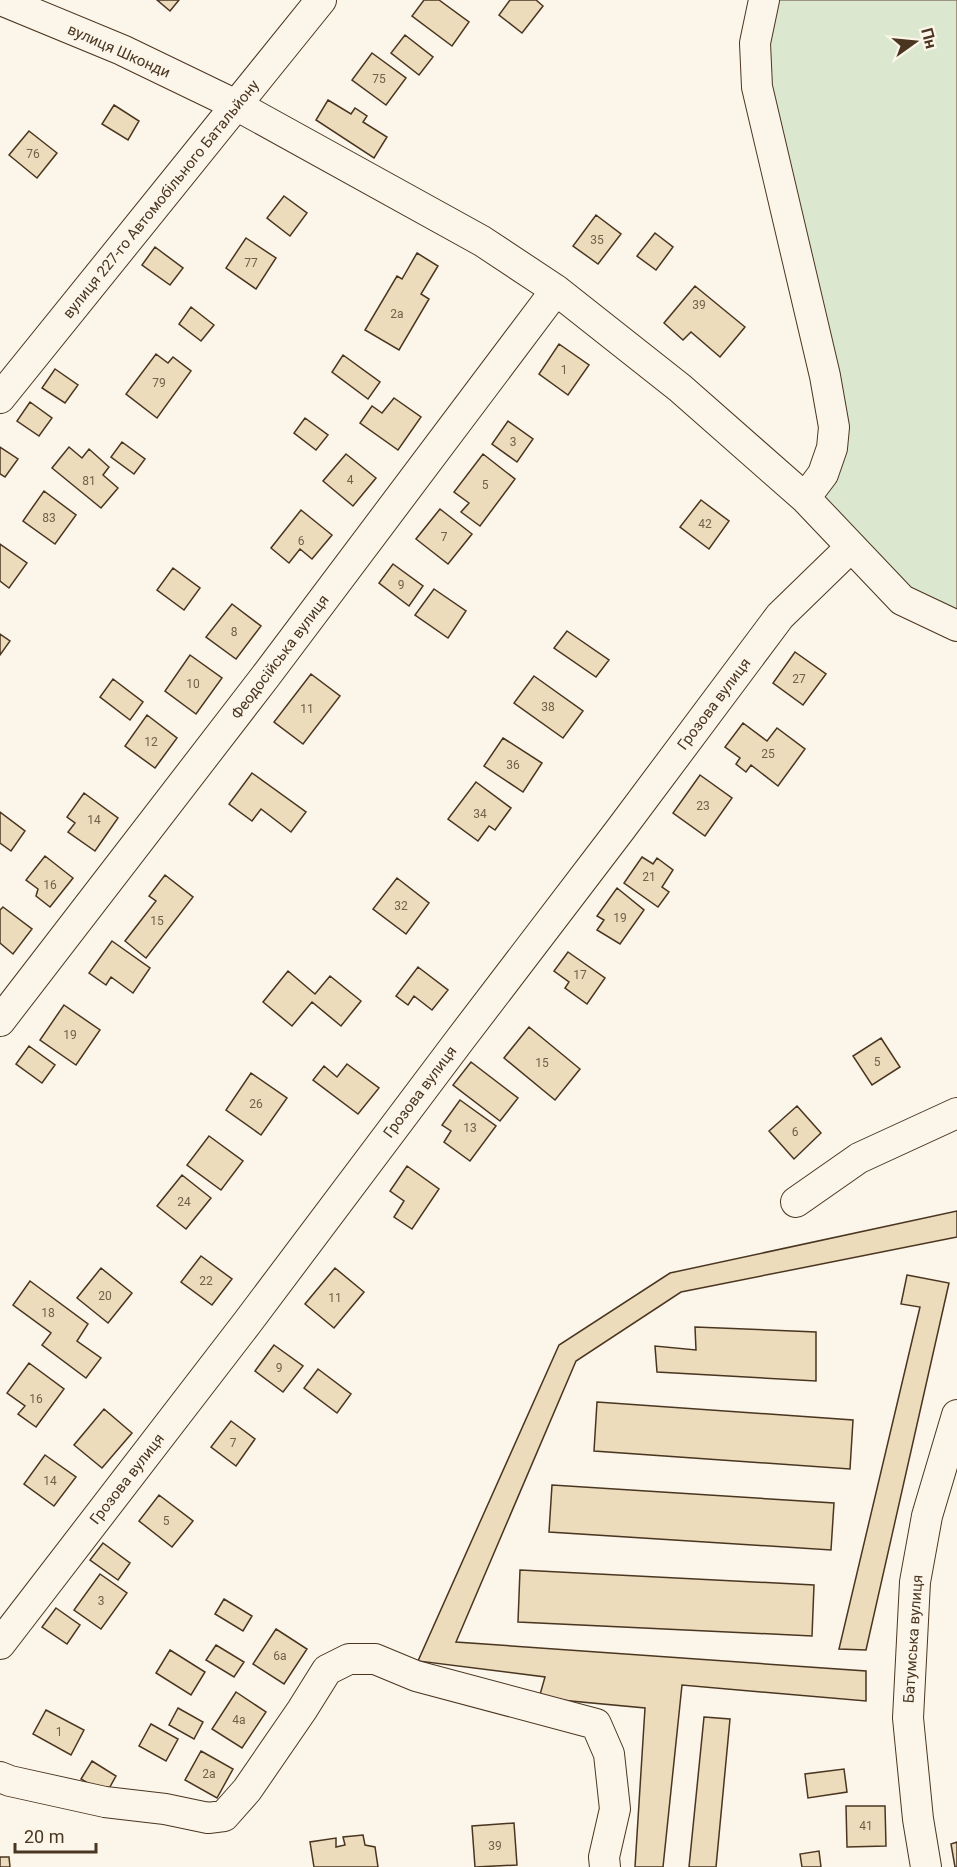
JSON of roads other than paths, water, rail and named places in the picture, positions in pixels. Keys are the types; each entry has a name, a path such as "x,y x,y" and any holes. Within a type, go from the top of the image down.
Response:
{"street":[{"name":"вулиця Шконди","path":"1,0 122,50 236,105 482,241 556,290 680,388 805,498 850,548 902,600 957,626"},
{"name":"вулиця 227-го Автомобільного Батальйону","path":"0,398 321,0"},
{"path":"764,0 755,43 757,87 825,376 834,427 832,448 823,474 805,498"},
{"name":"Феодосійська вулиця","path":"0,1021 266,677 556,290"},
{"name":"Грозова вулиця","path":"4,1632 254,1314 780,616 850,548"},
{"path":"796,1202 859,1158 957,1113"},
{"name":"Батумська вулиця","path":"926,1867 918,1819 908,1718 915,1582 927,1516 957,1415"},
{"path":"0,1777 105,1802 165,1809 208,1818 224,1816 247,1790 327,1670 349,1659 375,1659 416,1676 596,1724 609,1754 615,1809 604,1857 605,1867"}]}
